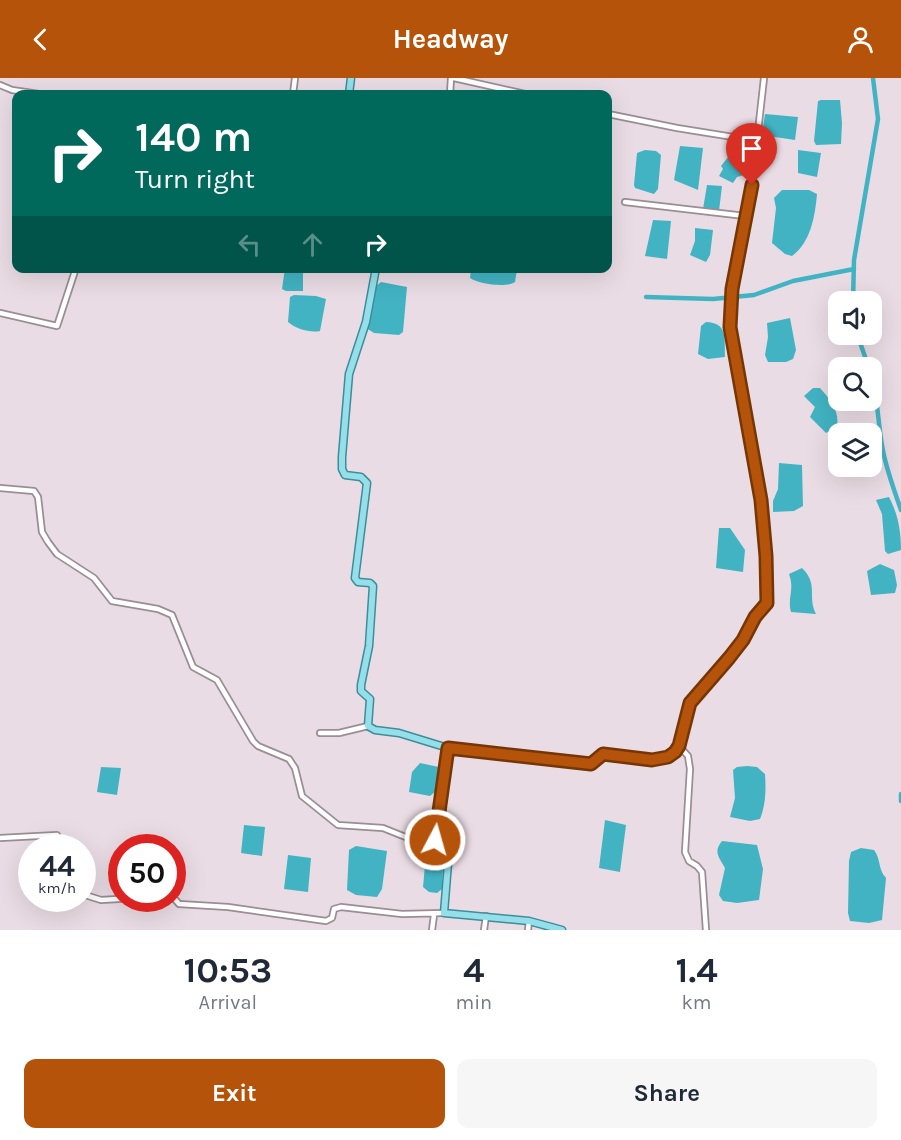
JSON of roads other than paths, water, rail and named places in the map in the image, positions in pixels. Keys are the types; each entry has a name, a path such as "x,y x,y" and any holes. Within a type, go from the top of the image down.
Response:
{"main road":[{"path":"375,273 366,322 350,374 342,457 342,469 345,475 361,477 367,483 355,578 358,582 370,583 373,586 369,646 361,685 361,691 370,699 369,726 375,730 399,734 448,748 435,840 446,845 449,851 444,913 529,921 562,930"}],"street":[{"path":"453,78 507,90"},
{"path":"448,748 591,764 603,754 652,760 668,757 679,746 690,703 743,640 768,599 761,500 730,327 732,289 752,185 764,78"},
{"path":"612,115 758,141"},
{"path":"625,202 745,216"},
{"path":"0,313 57,326 73,273"},
{"path":"0,488 34,491 38,497 42,532 48,542 57,554 94,578 112,601 158,609 172,615 193,667 217,680 225,690 231,706 258,746 289,759 295,768 299,790 313,807 344,826 383,828 408,838 435,840"},
{"path":"320,733 339,733 369,726"},
{"path":"679,746 688,756 690,769 686,852 689,861 702,872 706,930"},
{"path":"0,838 18,837"},
{"path":"186,904 326,921 332,918 334,909 341,907 402,914 444,913"},
{"path":"432,930 434,915"},
{"path":"484,930 486,916"},
{"path":"528,930 529,921"}],"water":[{"path":"840,100 841,144 816,145 814,141 818,101"},
{"path":"765,114 798,117 795,140 762,135"},
{"path":"680,146 703,148 698,190 674,180"},
{"path":"645,150 656,151 661,155 658,189 654,194 635,188 634,185 637,153"},
{"path":"798,150 821,153 817,177 798,173"},
{"path":"732,152 745,155 744,175 737,177 733,183 719,176 723,169 721,166"},
{"path":"707,185 722,186 719,211 703,209"},
{"path":"782,190 809,190 817,194 808,236 804,244 792,256 785,254 772,243 776,208 774,198"},
{"path":"653,220 671,221 667,259 645,256"},
{"path":"695,228 713,230 710,255 706,262 690,255 695,241"},
{"path":"284,273 303,273 303,291 282,289"},
{"path":"471,273 516,273 515,282 511,284 492,284 470,278"},
{"path":"381,282 407,287 403,332 399,335 374,333 366,328 375,287"},
{"path":"294,295 326,299 320,331 303,330 288,322 290,297"},
{"path":"790,318 796,350 793,359 786,362 768,362 765,355 768,337 767,323"},
{"path":"706,322 713,323 722,329 725,339 725,357 708,359 698,354 701,326"},
{"path":"813,388 820,388 828,398 828,411 835,411 838,420 838,423 828,423 826,433 810,417 815,407 804,396"},
{"path":"779,463 802,465 803,506 794,511 773,512 773,501 778,489"},
{"path":"889,497 898,523 901,550 888,554 885,551 882,514 876,500"},
{"path":"719,528 730,528 745,550 743,572 716,568"},
{"path":"880,564 894,570 897,585 895,593 871,595 867,571"},
{"path":"802,568 812,585 812,602 816,614 791,612 789,574"},
{"path":"420,763 439,767 435,792 430,796 409,792 412,772"},
{"path":"747,766 757,767 765,774 762,813 760,819 750,821 730,817 735,798 733,770"},
{"path":"101,767 121,768 117,795 97,792"},
{"path":"605,820 626,825 620,872 599,868"},
{"path":"244,825 265,827 262,856 241,853"},
{"path":"722,841 757,845 763,869 759,900 737,903 723,901 719,895 725,868 717,851"},
{"path":"356,846 387,851 382,889 377,897 356,895 347,890 349,850"},
{"path":"861,848 874,850 886,878 882,920 869,923 850,921 848,913 849,861 851,852"},
{"path":"288,855 311,858 308,892 284,889"},
{"path":"432,863 443,865 442,889 437,893 429,892 423,887 425,865"}],"waterway":[{"path":"853,291 854,260 878,119 873,78"},
{"path":"646,297 713,299 754,295 793,281 854,269"},
{"path":"861,345 865,357"},
{"path":"878,411 883,451 901,510"},
{"path":"901,794 901,801"}]}
